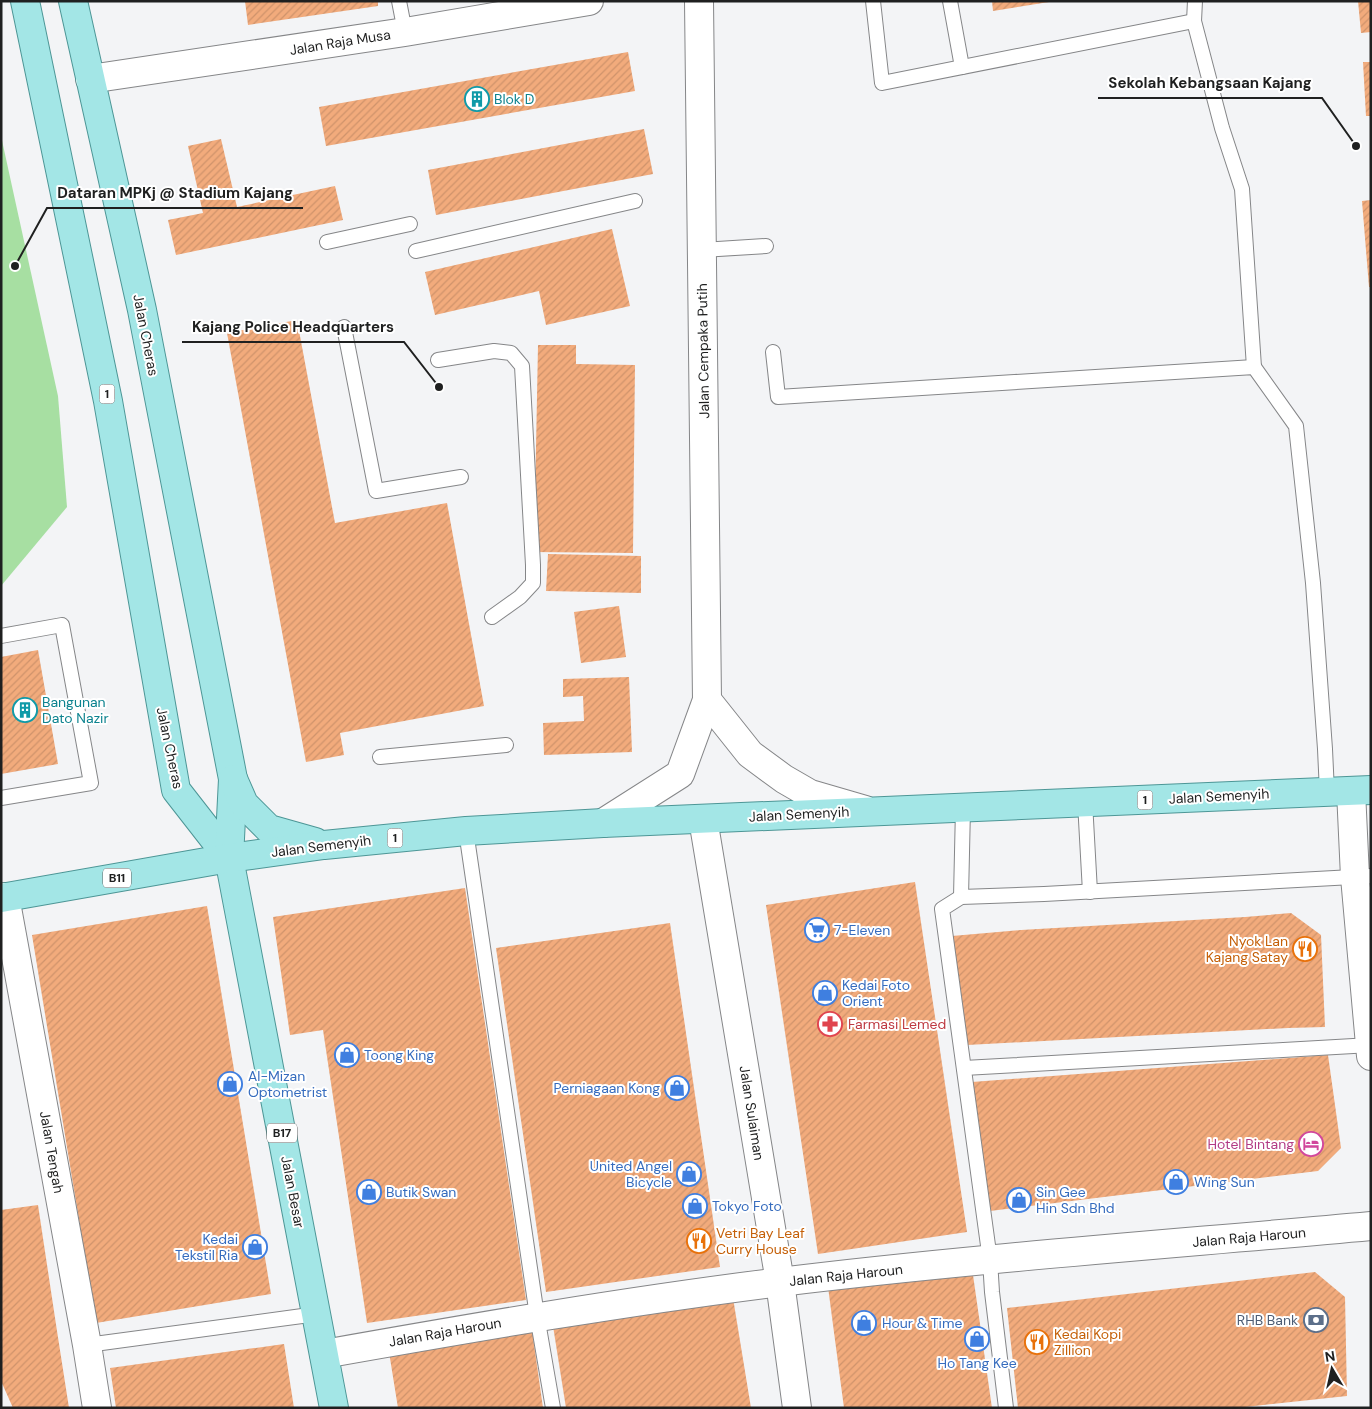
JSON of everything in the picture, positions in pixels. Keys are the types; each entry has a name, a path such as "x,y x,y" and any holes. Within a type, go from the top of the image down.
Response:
{"main road":[{"name":"Jalan Cheras","path":"25,1 108,401 176,790 229,858"},
{"name":"Jalan Cheras","path":"73,1 142,310 232,779 229,858"},
{"path":"232,779 244,804 269,828 324,845"},
{"name":"Jalan Semenyih","path":"229,858 324,845 466,831 703,818 1349,791"},
{"name":"B11","path":"3,898 229,858"},
{"name":"Jalan Besar","path":"229,858 334,1408"}],"street":[{"name":"Jalan Raja Musa","path":"90,80 405,32 533,6 589,1"},
{"name":"Jalan Cempaka Putih","path":"603,823 680,774 707,700 699,1"},
{"path":"707,700 750,754 784,779 810,794 869,811"},
{"path":"1349,791 1363,877 1370,1049"},
{"name":"Jalan Sulaiman","path":"703,818 780,1282 797,1408"},
{"name":"Jalan Tengah","path":"3,898 87,1345 97,1408"},
{"name":"Jalan Raja Haroun","path":"324,1354 537,1316 780,1282 990,1260 1371,1226"}],"lane":[{"path":"399,1 405,32"},
{"path":"873,1 882,82 1194,21"},
{"path":"950,1 962,67"},
{"path":"1195,1 1194,21 1222,128 1242,189 1254,368 1296,426 1313,583 1324,739 1349,791"},
{"path":"416,251 635,201"},
{"path":"327,242 410,224"},
{"path":"702,250 766,246"},
{"path":"344,327 376,491 461,477"},
{"path":"438,360 494,351 511,354 522,366 533,583 520,596 492,617"},
{"path":"773,352 778,397 1254,368"},
{"path":"1,636 62,625 90,783 1,798"},
{"path":"380,757 506,745"},
{"path":"1085,802 1090,892"},
{"path":"961,897 963,808"},
{"path":"466,831 537,1316 553,1408"},
{"path":"1006,1408 990,1260 942,909 961,897 1363,877"},
{"path":"964,1068 1370,1049"},
{"path":"87,1345 317,1314"}],"green space":[{"path":"1,136 58,396 67,507 1,586"}],"building":[{"path":"245,1 378,1 378,6 248,25"},
{"path":"992,1 1049,1 1049,2 993,11"},
{"path":"1358,1 1371,1 1371,32 1361,33"},
{"name":"Blok D","path":"628,52 635,91 326,146 319,107"},
{"path":"1363,62 1371,62 1371,116 1366,116"},
{"path":"644,129 653,174 436,215 428,170"},
{"path":"221,139 237,207 335,186 343,220 176,255 168,220 203,213 188,146"},
{"path":"1371,200 1371,287 1369,287 1362,201"},
{"path":"612,229 630,306 546,325 539,291 435,315 425,272"},
{"path":"297,320 335,523 447,503 484,706 340,733 344,755 306,762 227,333"},
{"path":"538,345 576,345 576,364 635,365 633,553 534,552"},
{"path":"548,554 641,556 641,593 546,591"},
{"path":"619,606 626,657 581,663 574,612"},
{"name":"Bangunan Dato Nazir","path":"38,650 58,764 1,774 1,657"},
{"path":"629,677 632,752 544,755 543,723 584,721 583,696 563,697 563,679"},
{"path":"915,882 967,1232 818,1254 766,905"},
{"path":"465,888 526,1300 367,1323 323,1030 290,1035 273,917"},
{"path":"207,906 271,1294 96,1323 32,935"},
{"path":"1291,913 1321,935 1325,1027 967,1045 952,936"},
{"path":"670,923 720,1267 546,1292 496,948"},
{"path":"1328,1055 1341,1148 1318,1171 990,1211 972,1082"},
{"path":"38,1205 69,1408 13,1408 1,1381 1,1210"},
{"path":"972,1268 992,1408 844,1408 828,1287"},
{"path":"1315,1272 1345,1297 1347,1396 1236,1408 1018,1408 1007,1308"},
{"path":"733,1298 751,1408 566,1408 553,1326"},
{"path":"532,1330 543,1408 398,1408 389,1352"},
{"path":"284,1344 294,1408 116,1408 110,1368"}],"place":[{"name":"Blok D","path":"477,99"},
{"name":"Sekolah Kebangsaan Kajang","path":"1356,146"},
{"name":"Dataran MPKj @ Stadium Kajang","path":"15,266"},
{"name":"Kajang Police Headquarters","path":"439,387"},
{"name":"Bangunan Dato Nazir","path":"25,710"},
{"name":"7-Eleven","path":"817,930"},
{"name":"Nyok Lan Kajang Satay","path":"1305,949"},
{"name":"Kedai Foto Orient","path":"825,993"},
{"name":"Farmasi Lemed","path":"830,1024"},
{"name":"Toong King","path":"347,1055"},
{"name":"Al-Mizan Optometrist","path":"230,1084"},
{"name":"Perniagaan Kong","path":"677,1088"},
{"name":"Hotel Bintang","path":"1311,1144"},
{"name":"United Angel Bicycle","path":"689,1174"},
{"name":"Wing Sun","path":"1176,1182"},
{"name":"Butik Swan","path":"369,1192"},
{"name":"Sin Gee Hin Sdn Bhd","path":"1019,1200"},
{"name":"Tokyo Foto","path":"695,1206"},
{"name":"Vetri Bay Leaf Curry House","path":"699,1241"},
{"name":"Kedai Tekstil Ria","path":"255,1247"},
{"name":"RHB Bank","path":"1316,1320"},
{"name":"Hour & Time","path":"864,1323"},
{"name":"Ho Tang Kee","path":"977,1339"},
{"name":"Kedai Kopi Zillion","path":"1037,1342"}]}
